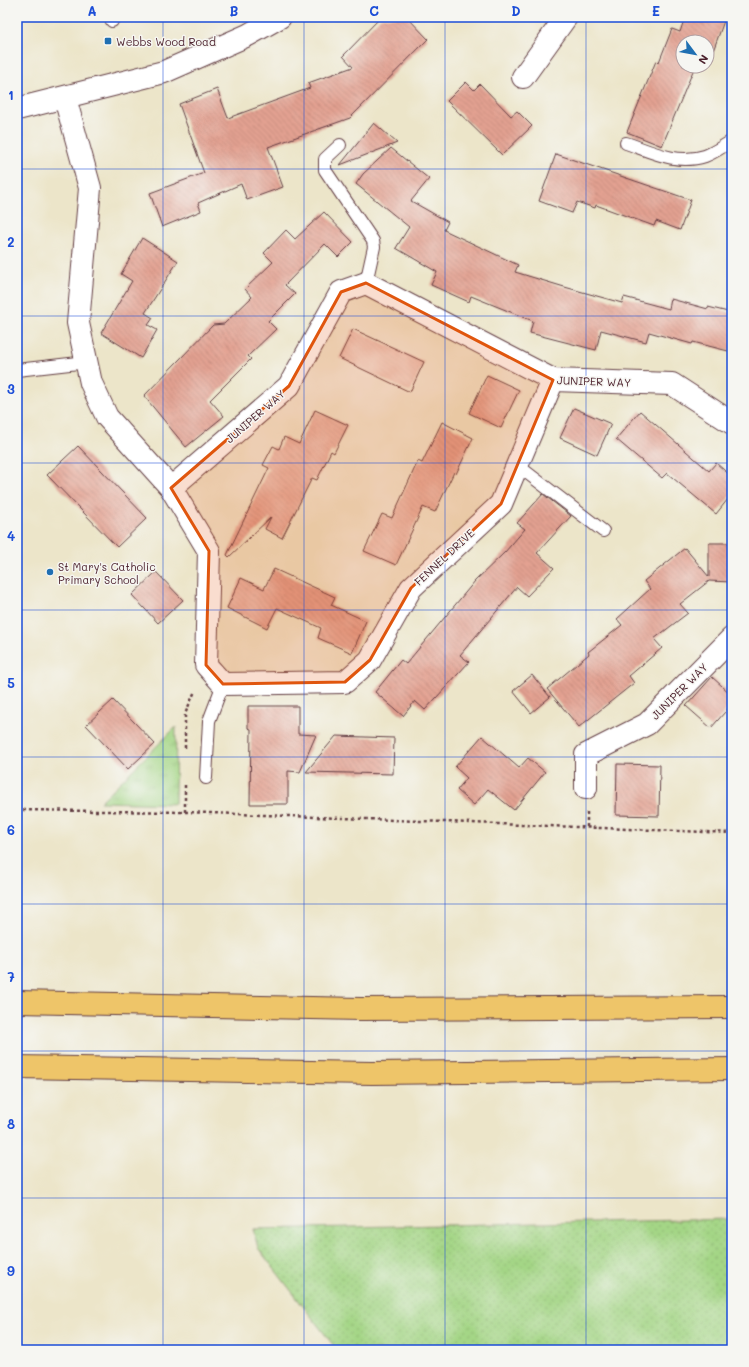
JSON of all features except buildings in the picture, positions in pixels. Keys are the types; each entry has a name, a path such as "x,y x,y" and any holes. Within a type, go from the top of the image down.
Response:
{"highway":[{"path":"17,1002 361,1009 732,1007"},
{"path":"17,1067 372,1073 732,1069"}],"street":[{"path":"17,109 164,72 248,35 280,17"},
{"path":"523,77 566,17"},
{"path":"65,98 90,188 78,323 92,383 107,417 171,488 209,550 206,665 223,684"},
{"name":"JUNIPER WAY","path":"171,488 290,386 341,292 366,283 553,380 672,384 732,423"},
{"name":"FENNEL DRIVE","path":"223,684 345,682 370,660 411,588 501,504 553,380"},
{"name":"JUNIPER WAY","path":"586,788 586,755 647,724 732,638"}],"lane":[{"path":"626,143 667,158 688,160 706,156 732,141"},
{"path":"340,144 325,159 325,170 373,240 374,247 366,283"},
{"path":"17,370 87,362"},
{"path":"517,465 603,531"},
{"path":"206,778 209,721 223,684"}],"path":[{"path":"17,810 185,812 732,833"}],"highlighted area":[{"path":"366,283 553,380 501,504 411,588 370,660 345,682 223,684 206,665 209,551 171,488 289,386 341,292"}],"green space":[{"path":"176,727 175,804 100,802"},
{"path":"732,1219 732,1350 337,1350 258,1248 253,1229"}],"place":[{"name":"Webbs Wood Road","path":"108,41"},
{"name":"St Mary's Catholic Primary School","path":"50,572"}]}
